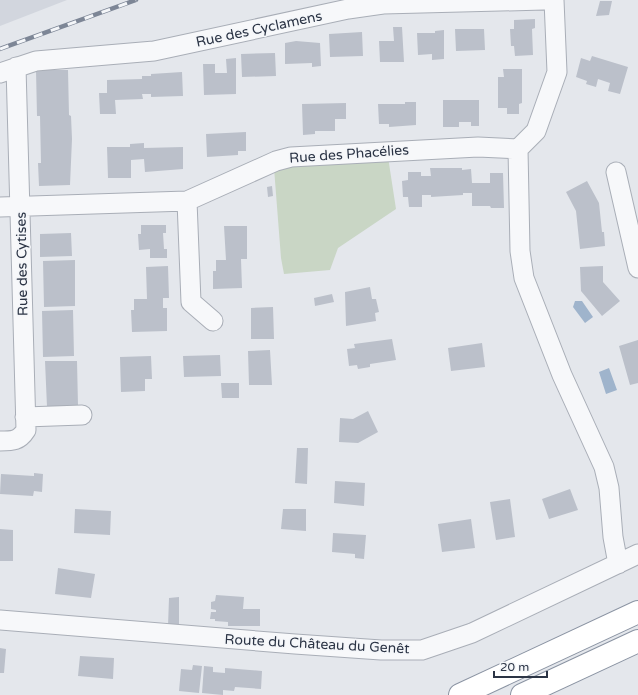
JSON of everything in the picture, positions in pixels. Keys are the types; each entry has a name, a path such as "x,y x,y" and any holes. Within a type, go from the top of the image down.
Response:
{"highway":[{"path":"460,695 638,612"},
{"path":"522,695 638,641"}],"street":[{"name":"Rue des Cyclamens","path":"8,70 44,60 154,51 383,4 544,0"},
{"path":"554,0 556,72 536,131 518,149 520,251 524,278 562,375 604,467 610,488 618,564"},
{"name":"Rue des Cytises","path":"0,441 14,441 21,438 26,430 21,206 8,70"},
{"name":"Rue des Phacélies","path":"0,207 188,201 276,161 291,157 478,146 518,149"},
{"path":"616,172 638,268"},
{"path":"188,201 191,302 213,321"},
{"path":"26,417 82,415"},
{"name":"Route du Château du Genêt","path":"0,620 287,644 381,650 422,650 472,633 638,554"}],"shaded area":[{"path":"0,0 67,0 0,26"}],"green space":[{"path":"388,157 396,209 338,248 330,270 284,274 281,258 274,168"}],"water":[{"path":"575,301 582,301 593,317 585,323 573,307"},
{"path":"609,368 617,390 606,394 599,372"}],"building":[{"path":"600,1 612,1 609,15 596,16"},
{"path":"535,19 535,28 532,29 533,55 515,56 514,46 511,46 510,29 514,29 514,20"},
{"path":"393,27 402,27 404,62 380,62 379,41 394,41"},
{"path":"455,29 484,29 485,50 456,51"},
{"path":"444,30 444,59 432,60 432,54 418,55 417,33 435,33 435,31"},
{"path":"362,32 363,56 330,57 329,34"},
{"path":"296,41 320,43 321,66 312,67 312,63 285,64 285,43"},
{"path":"275,53 276,76 242,77 241,54"},
{"path":"592,56 628,67 620,94 608,91 610,83 598,79 596,87 586,84 587,81 576,77 581,58 590,61"},
{"path":"236,58 236,94 204,95 203,64 215,64 215,73 227,73 226,59"},
{"path":"503,69 522,69 522,103 519,104 519,114 507,114 507,108 498,108 498,77 504,77"},
{"path":"36,70 68,70 69,115 71,116 72,139 70,185 39,186 38,163 41,163 40,116 37,116"},
{"path":"182,72 183,96 151,97 151,94 142,94 143,99 115,100 116,114 100,114 99,93 107,93 107,80 142,79 142,76 151,76 151,74"},
{"path":"443,100 479,100 479,126 471,126 471,122 459,122 459,127 443,127"},
{"path":"405,102 416,102 416,125 389,127 389,124 379,124 378,104 405,104"},
{"path":"346,103 346,119 335,119 335,131 315,131 315,134 303,135 302,104"},
{"path":"246,132 246,151 238,151 238,155 207,157 206,134"},
{"path":"144,143 144,148 183,147 183,169 145,172 144,159 131,160 131,178 108,178 107,147 130,147 130,144"},
{"path":"430,168 462,168 462,170 471,169 472,183 490,183 490,173 503,173 504,208 472,206 472,193 431,197 431,195 422,195 422,207 409,207 408,197 403,197 402,181 408,180 408,172 421,172 421,176 431,176"},
{"path":"587,181 599,203 605,246 580,249 576,211 566,192"},
{"path":"272,186 273,196 268,197 267,187"},
{"path":"141,225 166,225 166,233 163,233 164,249 167,249 167,258 150,258 150,249 139,250 138,234 141,234"},
{"path":"224,226 247,226 247,259 241,259 242,288 213,289 213,271 216,271 216,260 226,260"},
{"path":"71,233 72,256 40,257 40,234"},
{"path":"75,260 75,306 44,307 43,261"},
{"path":"168,266 169,298 163,298 163,308 167,308 167,331 132,332 131,310 134,310 134,299 147,299 146,267"},
{"path":"603,266 603,282 620,301 602,316 581,291 580,267"},
{"path":"370,287 372,299 376,299 379,312 375,313 376,321 346,326 345,292"},
{"path":"332,294 334,302 315,306 314,298"},
{"path":"273,307 274,339 251,339 251,308"},
{"path":"73,310 74,356 43,357 42,311"},
{"path":"392,339 396,360 370,364 370,367 358,369 357,365 349,366 347,349 355,348 354,344"},
{"path":"638,340 638,383 630,385 619,346"},
{"path":"482,343 485,367 451,371 448,348"},
{"path":"270,350 272,385 249,385 248,351"},
{"path":"220,355 221,376 184,377 183,356"},
{"path":"151,356 152,379 145,379 145,391 121,392 120,357"},
{"path":"45,361 77,361 78,406 47,407"},
{"path":"221,383 239,383 239,398 222,398"},
{"path":"368,411 378,432 358,443 339,442 340,418 353,419"},
{"path":"297,448 308,448 307,484 295,483"},
{"path":"34,473 43,474 42,492 34,491 33,496 0,494 1,474 34,476"},
{"path":"335,481 365,483 364,506 334,503"},
{"path":"570,489 578,510 549,519 542,499"},
{"path":"510,499 515,537 496,540 490,502"},
{"path":"75,509 111,511 110,535 74,533"},
{"path":"283,509 306,509 306,531 281,529"},
{"path":"471,519 475,548 442,552 438,524"},
{"path":"0,529 13,530 13,561 0,561"},
{"path":"333,533 366,535 364,559 355,558 355,554 332,552"},
{"path":"58,568 95,574 91,598 55,594"},
{"path":"216,595 244,597 243,609 260,609 260,626 228,626 228,622 210,619 211,612 216,612 216,610 211,609 211,602 215,601"},
{"path":"179,597 179,627 168,626 169,598"},
{"path":"0,648 6,649 4,673 0,673"},
{"path":"80,656 114,658 113,679 78,676"},
{"path":"193,665 202,666 199,693 179,691 181,669 192,670"},
{"path":"204,666 213,667 213,672 225,673 225,668 262,671 261,689 235,687 234,691 223,690 223,695 202,693"}],"railway":[{"path":"0,49 136,0"}]}
